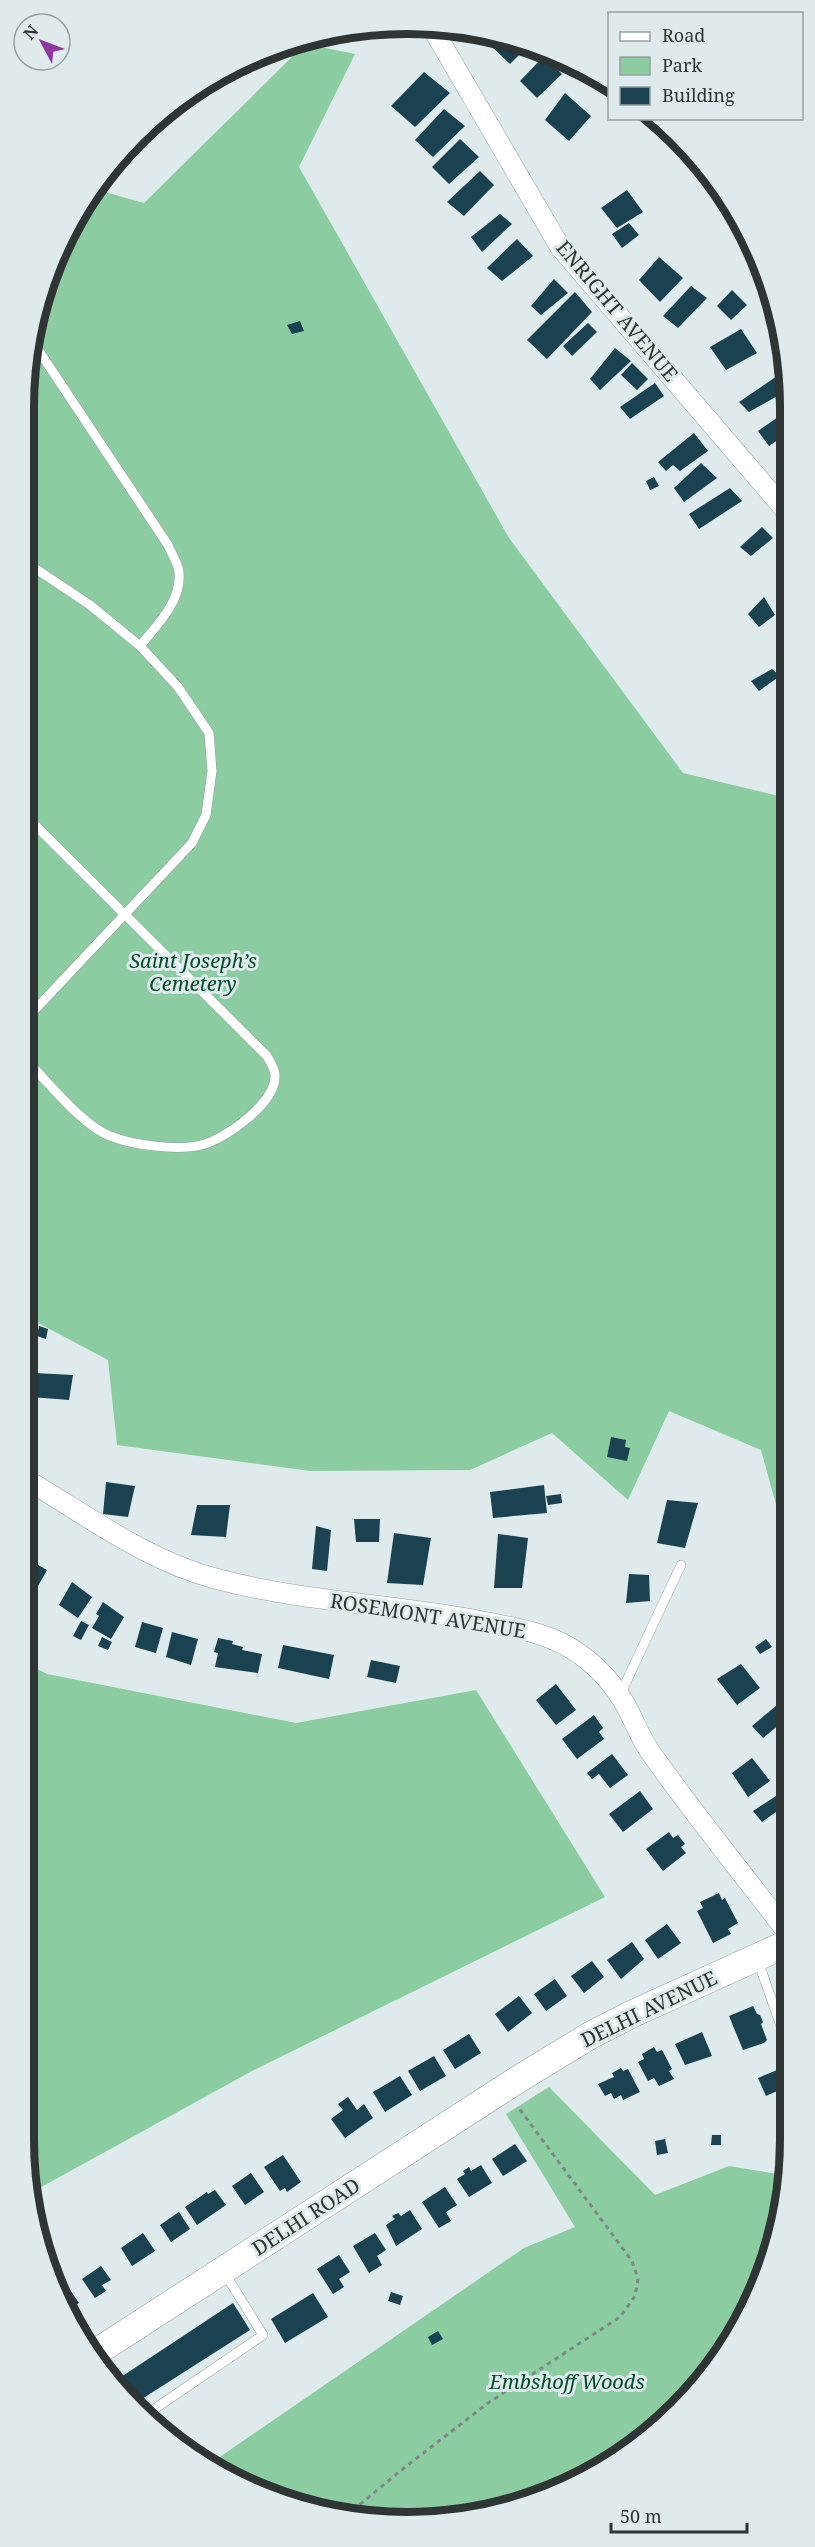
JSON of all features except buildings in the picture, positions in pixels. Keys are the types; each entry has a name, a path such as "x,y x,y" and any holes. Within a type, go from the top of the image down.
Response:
{"street":[{"name":"ENRIGHT AVENUE","path":"437,36 560,247 780,504"},
{"name":"ROSEMONT AVENUE","path":"34,1484 127,1542 175,1564 216,1579 324,1600 446,1614 532,1631 556,1640 579,1653 611,1683 620,1695 650,1752 780,1923"},
{"name":"DELHI AVENUE","path":"511,2084 591,2035 632,2014 780,1947"},
{"name":"DELHI ROAD","path":"99,2350 511,2084"}],"lane":[{"path":"39,351 168,545 179,571 177,594 166,615 140,646"},
{"path":"34,568 90,605 140,646 178,687 209,733 212,771 206,815 192,843 34,1011"},
{"path":"34,824 267,1056 276,1074 273,1089 252,1114 225,1136 200,1146 154,1147 110,1136 89,1123 34,1068"},
{"path":"620,1695 681,1564"},
{"path":"757,1958 780,2024"},
{"path":"152,2411 263,2335 223,2271"}],"path":[{"path":"355,2508 488,2403 620,2317 635,2295 638,2279 632,2261 511,2084"}],"green space":[{"name":"Saint Joseph’s Cemetery","path":"315,46 355,54 299,167 509,538 683,773 780,796 780,1519 761,1450 669,1411 628,1500 552,1433 470,1470 310,1471 117,1445 108,1360 34,1321 35,383 47,311 63,265 84,221 103,192 144,203 298,51"},
{"path":"34,1667 47,1674 296,1723 476,1690 605,1897 252,2071 38,2189 34,2140"},
{"name":"Embshoff Woods","path":"549,2087 655,2195 729,2166 779,2174 768,2236 752,2282 718,2347 688,2385 635,2435 594,2463 527,2493 456,2509 432,2512 383,2512 335,2505 288,2493 216,2460 524,2248 575,2227 506,2114"}]}
